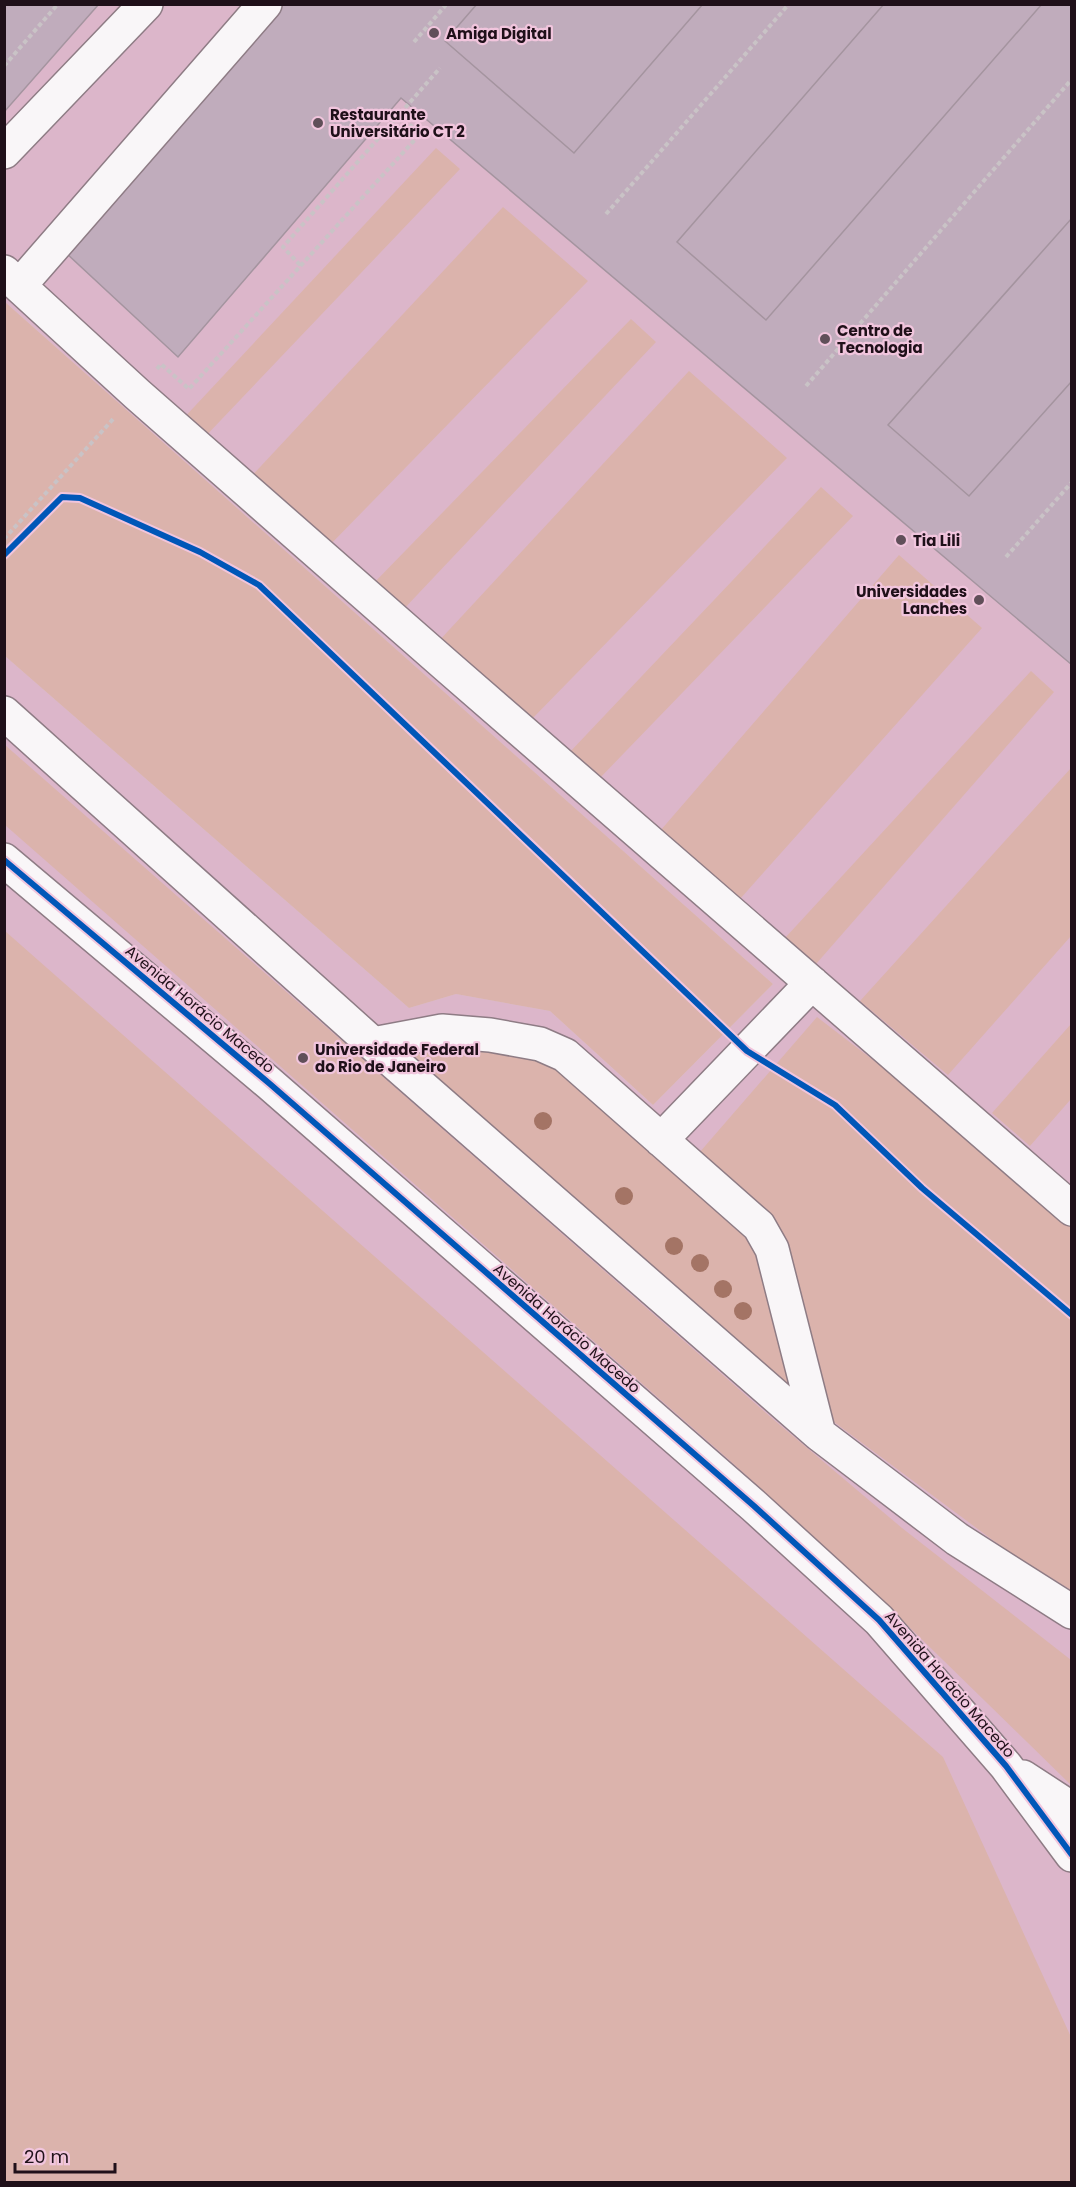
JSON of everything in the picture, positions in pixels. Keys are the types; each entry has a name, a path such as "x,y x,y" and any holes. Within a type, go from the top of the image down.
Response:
{"street":[{"path":"4,152 146,4"},
{"path":"265,4 12,279 137,394 1071,1209"},
{"path":"4,713 373,1044 819,1434 957,1539 1071,1612"},
{"name":"Avenida Horácio Macedo","path":"4,860 270,1084 754,1506 879,1620 1006,1766 1071,1855"},
{"path":"661,1140 812,982"},
{"path":"373,1044 442,1031 490,1035 540,1044 565,1055 759,1226 772,1249 819,1434"},
{"path":"1006,1766 1071,1809"}],"path":[{"path":"4,66 58,4"},
{"path":"414,42 445,6 443,4"},
{"path":"606,214 789,4"},
{"path":"300,265 283,247 440,68"},
{"path":"806,386 1071,79"},
{"path":"4,539 137,394 161,364 189,389 420,134 399,115"},
{"path":"1006,557 1071,482"}],"shaded area":[{"name":"Universidade Federal do Rio de Janeiro","path":"5,5 1071,5 1071,2182 5,2182 5,656 409,1008 456,994 550,1011 653,1105 773,984 5,302"},
{"path":"436,148 460,169 201,441 180,422"},
{"path":"503,207 588,281 326,549 247,481"},
{"path":"5,302 773,984 653,1105 550,1011 456,994 409,1008 5,656"},
{"path":"631,319 656,342 401,612 370,587"},
{"path":"689,371 787,458 530,721 437,643"},
{"path":"821,487 853,516 598,780 568,754"},
{"path":"899,555 982,628 740,899 660,831"},
{"path":"1031,671 1054,692 816,964 785,938"},
{"path":"5,745 774,1420 902,1528 1071,1660 1071,1785 858,1577 727,1458 5,825"},
{"path":"1071,768 1071,936 948,1075 860,1001"},
{"path":"5,931 943,1757 1071,2037 1071,2182 5,2182"},
{"path":"817,1017 1071,1212 1071,1590 1006,1550 834,1422 783,1236 699,1153"},
{"path":"1071,1024 1071,1099 1030,1146 992,1113"},
{"path":"439,1038 535,1051 751,1228 798,1394 395,1049"}],"building":[{"path":"4,4 99,4 5,111 4,110"},
{"name":"Centro de Tecnologia","path":"262,4 1072,4 1072,665 401,98 178,357 51,239"},
{"name":"Centro de Tecnologia","path":"262,4 477,4 445,41 574,153 703,4 884,4 677,242 766,320 1042,4 1072,4 1072,218 888,425 969,496 1072,381 1072,665 401,98 178,357 51,239"}],"cycle path":[{"path":"4,555 62,497 80,498 200,552 259,585 747,1051 835,1105 922,1188 1072,1315"},
{"path":"4,860 270,1084 754,1506 879,1620 1006,1766 1072,1855"}],"place":[{"name":"Amiga Digital","path":"434,33"},
{"name":"Restaurante Universitário CT 2","path":"318,123"},
{"name":"Centro de Tecnologia","path":"825,339"},
{"name":"Tia Lili","path":"901,540"},
{"name":"Universidades Lanches","path":"979,600"},
{"name":"Universidade Federal do Rio de Janeiro","path":"303,1058"}]}
